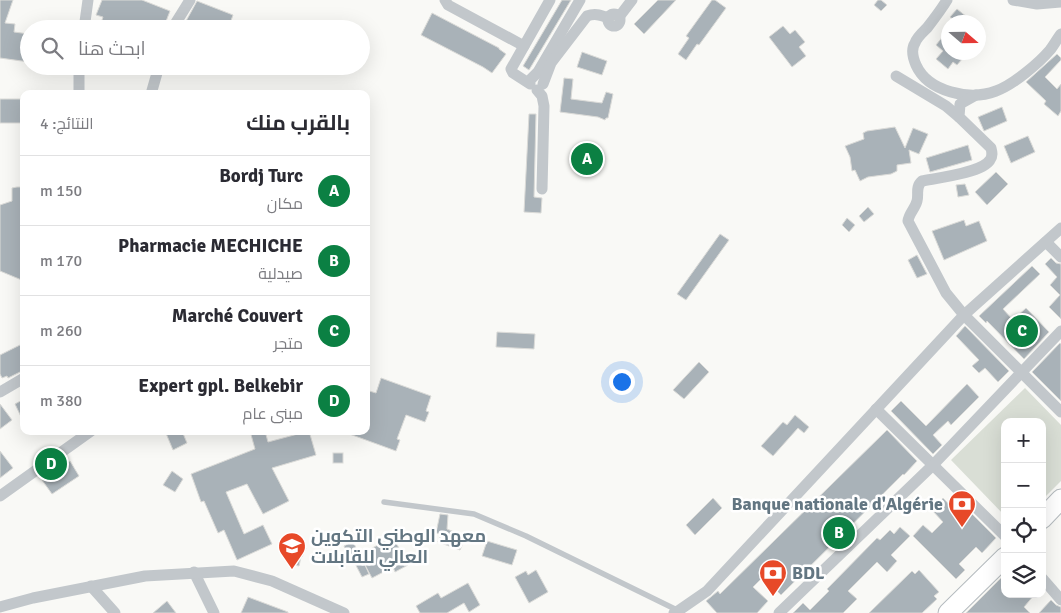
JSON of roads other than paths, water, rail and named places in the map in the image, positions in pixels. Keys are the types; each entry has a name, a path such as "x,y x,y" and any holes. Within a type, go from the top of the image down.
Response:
{"main road":[{"path":"1046,515 1061,499"},
{"path":"948,613 1001,561"},
{"path":"935,613 943,606 966,596"},
{"path":"956,613 966,596"}],"street":[{"path":"85,20 88,0"},
{"path":"178,20 190,0"},
{"path":"445,0 448,5 524,46"},
{"path":"542,189 544,101 535,84 513,73 511,69 550,0"},
{"path":"535,84 538,72 580,0"},
{"path":"535,84 587,16 600,14 614,17 632,0"},
{"path":"947,0 914,43 913,58 921,74 934,84 962,94 976,95 1003,89 1029,70 1051,49 1061,34"},
{"path":"1013,0 1037,4 1061,2"},
{"path":"79,75 80,90"},
{"path":"152,90 156,75"},
{"path":"896,76 946,106 991,148 991,159 979,169 922,181 917,188 918,200 908,216 908,221 946,293 964,315 1061,412"},
{"path":"959,117 960,104 976,95"},
{"path":"676,612 707,591 964,315 1061,228"},
{"path":"1046,242 1061,257"},
{"path":"779,613 933,465 1061,331"},
{"path":"0,392 20,380"},
{"path":"876,409 1001,532"},
{"path":"0,496 85,435"},
{"path":"0,607 33,598 145,576 234,571 272,581 344,613"},
{"path":"194,572 214,613"},
{"path":"1046,583 1061,600"},
{"path":"91,586 115,613"}],"lane":[{"path":"384,502 474,514 526,536 676,612"}],"place":[{"name":"Bordj Turc","path":"587,159"},
{"name":"Marché Couvert","path":"1022,331"},
{"name":"Expert gpl. Belkebir","path":"51,464"},
{"name":"Banque nationale d'Algérie","path":"962,528"},
{"name":"Pharmacie MECHICHE","path":"839,533"},
{"name":"معهد الوطني التكوين العالي للقابلات","path":"292,570"},
{"name":"BDL","path":"773,597"}]}
